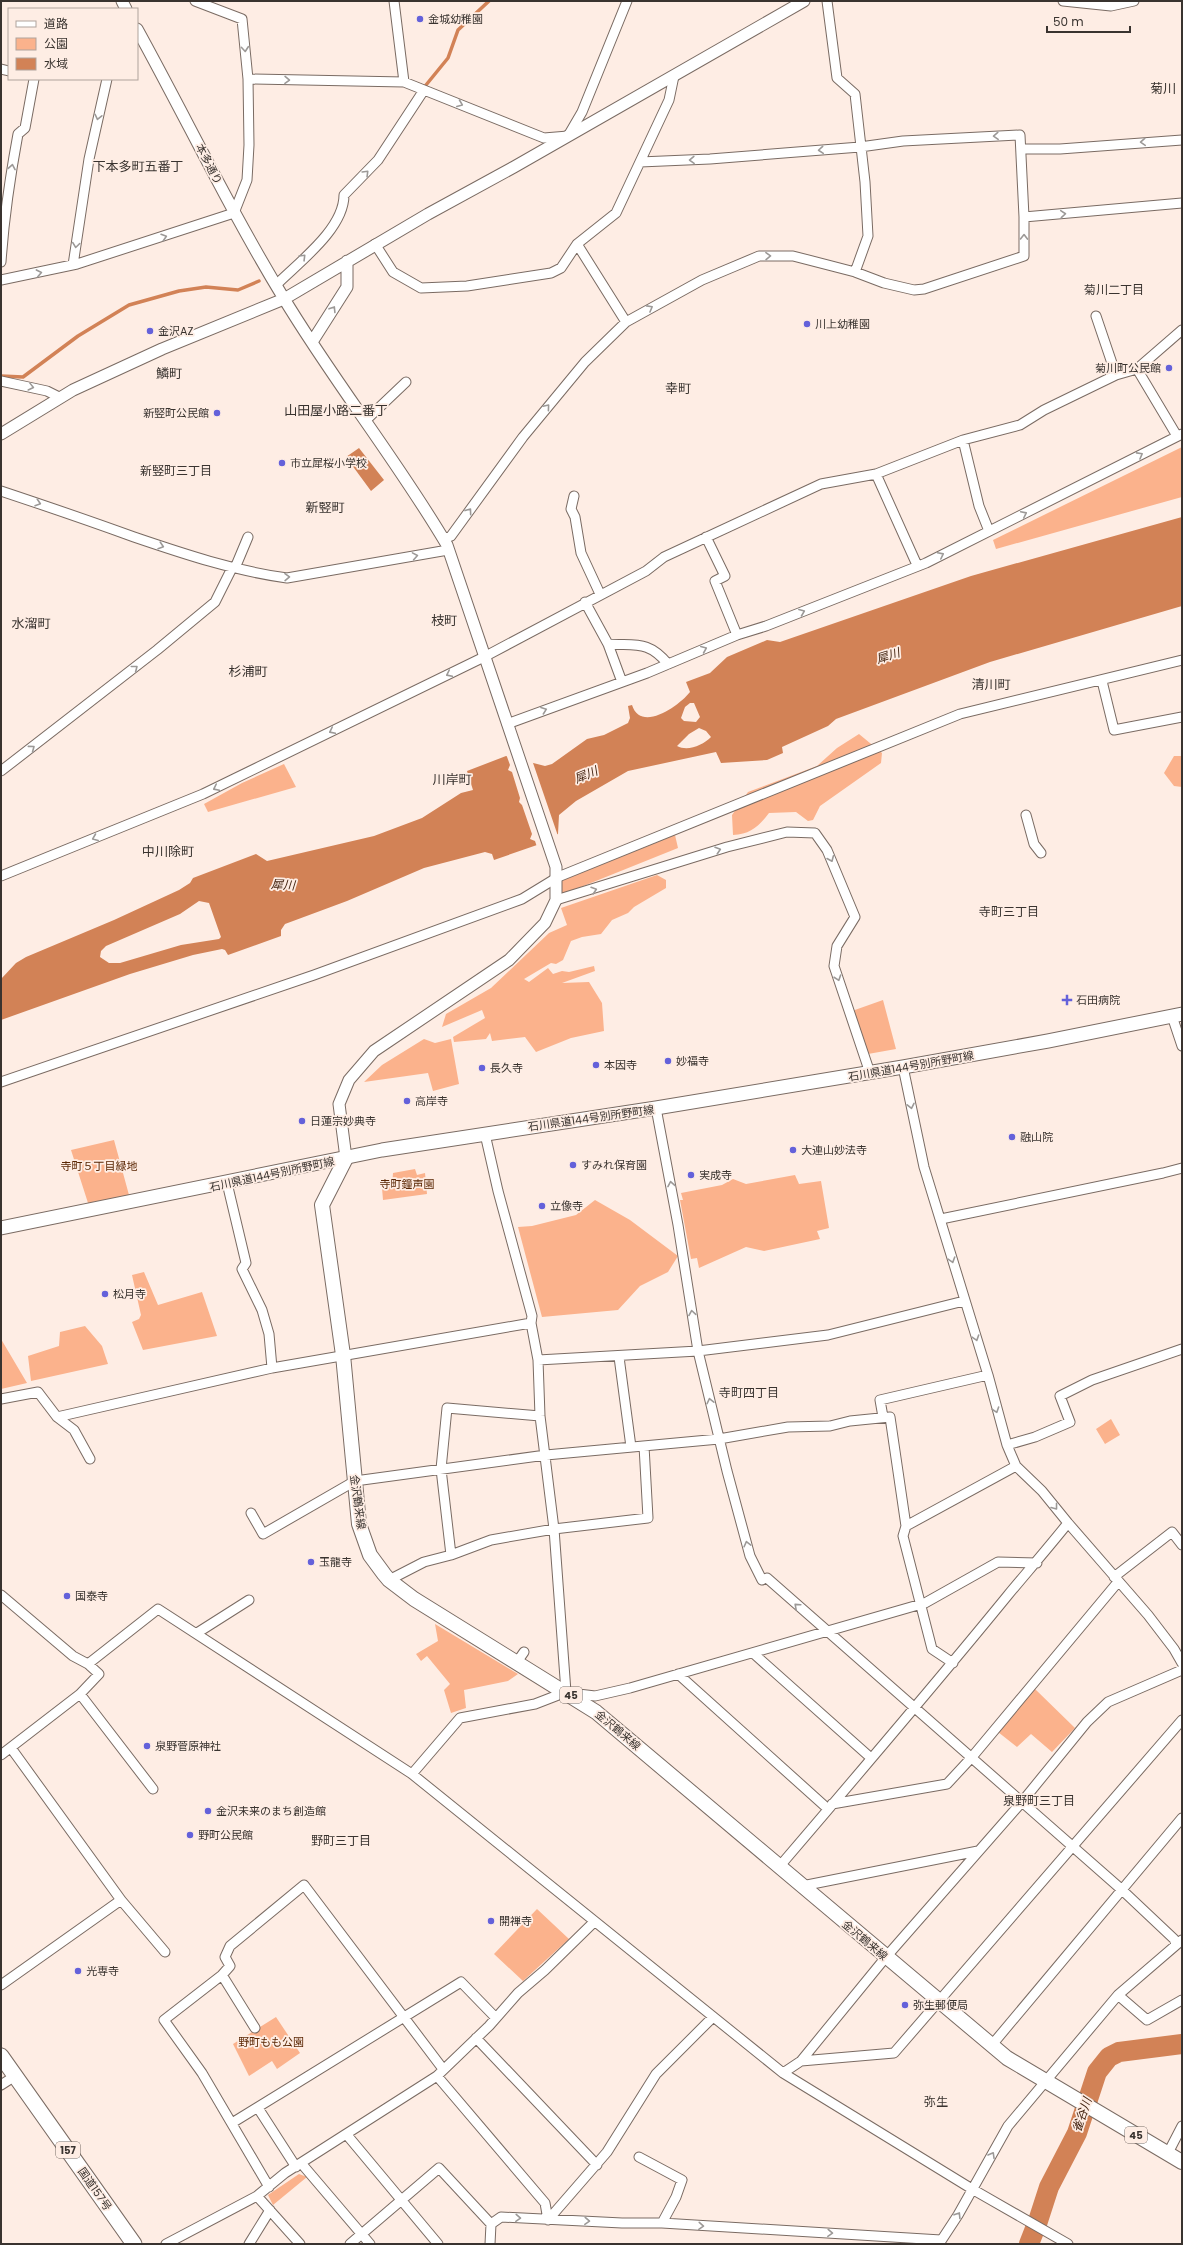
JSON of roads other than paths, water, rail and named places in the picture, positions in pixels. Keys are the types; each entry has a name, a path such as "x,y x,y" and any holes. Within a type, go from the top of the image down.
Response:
{"highway":[{"name":"国道157号","path":"1,2056 128,2240"}],"main road":[{"name":"石川県道144号別所野町線","path":"1,1228 228,1183 382,1150 656,1108 870,1073 1048,1042 1177,1015"},
{"name":"金沢鶴来線","path":"346,1158 322,1205 343,1355 359,1524 370,1555 389,1580 414,1598 520,1657 566,1692 596,1712 938,2002 1007,2058 1182,2162"}],"street":[{"path":"1,280 73,265 234,213 247,180 248,79 242,19 195,1"},
{"path":"394,1 404,82"},
{"path":"568,136 582,112 627,1"},
{"path":"1,434 59,397 162,349 284,298 375,244 804,1"},
{"path":"830,1 827,1 837,78 855,94 865,182 868,236 855,272"},
{"path":"1064,1 1111,6 1134,1"},
{"name":"本多通り","path":"138,31 181,109 234,213 276,285 312,342 424,506 448,550 557,872"},
{"path":"375,244 393,272 421,288 467,286 551,273 561,268 577,244 616,213 669,100 674,76"},
{"path":"248,79 404,82 544,138 568,136"},
{"path":"1,262 3,199 18,134 25,128 34,80"},
{"path":"73,265 89,159 107,80"},
{"path":"276,285 332,229 344,204 344,195 378,160 424,90"},
{"path":"443,540 451,536 544,411 585,362 626,322 702,280 759,256 793,256 855,272 884,283 914,290 924,289 1024,256 1024,218 1020,135 904,141 860,147 710,159 640,162"},
{"path":"1021,149 1060,149 1182,140"},
{"path":"1024,218 1182,203"},
{"path":"577,244 626,322"},
{"path":"312,342 347,287 347,261"},
{"path":"1096,316 1116,375"},
{"path":"1,876 203,794 484,657 600,594 646,571 664,557 821,484 876,474 963,440 1020,425 1044,410 1116,375 1136,369 1182,330"},
{"path":"508,727 737,635 766,626 917,565 1180,435 1136,369"},
{"path":"1,381 47,390 59,397"},
{"path":"365,421 406,382"},
{"path":"963,440 988,531"},
{"path":"876,474 917,565"},
{"path":"1,491 233,568 287,578 448,550"},
{"path":"574,496 571,509 575,517 581,553 600,594"},
{"path":"1,771 157,650 215,602 248,537"},
{"path":"706,537 725,576 715,581 737,635"},
{"path":"585,602 608,644 622,682"},
{"path":"608,644 632,644 642,646 658,652 668,664"},
{"path":"1,1082 314,975 522,899 557,872 960,714 1102,681 1182,660"},
{"path":"1102,681 1114,730 1182,717"},
{"path":"1026,815 1034,844 1041,853"},
{"path":"556,900 734,845 787,832 815,834 827,850 855,917 837,946 834,966 870,1073"},
{"path":"346,1158 339,1104 349,1080 374,1051 509,960 545,923 556,900 557,872"},
{"path":"1177,1015 1182,1046"},
{"path":"903,1067 924,1167 988,1375 1007,1445 1016,1466 1042,1491 1156,1626 1182,1663"},
{"path":"491,2224 500,2217 548,2220 662,2222 940,2242 958,2215 1008,2126 1118,1995 1179,1942 1121,1889 1021,1803 972,1757 765,1579 750,1556 719,1439 698,1351 678,1225 656,1108"},
{"path":"485,1134 498,1191 532,1316 531,1323 538,1360 540,1416 554,1529 566,1692"},
{"path":"941,1219 1182,1168"},
{"path":"228,1183 246,1263 242,1269 262,1310 269,1334 272,1368"},
{"path":"538,1360 619,1357 698,1351 828,1335 964,1301"},
{"path":"58,1417 272,1368 531,1323"},
{"path":"1007,1445 1035,1437 1070,1422 1060,1396 1092,1380 1182,1349"},
{"path":"619,1357 631,1447"},
{"path":"882,1417 880,1400 988,1375"},
{"path":"1,1398 38,1392 58,1417 74,1430 90,1459"},
{"path":"451,1555 441,1469 447,1408 540,1416"},
{"path":"251,1513 263,1534 355,1481 546,1455 719,1439 788,1427 830,1426 890,1417 906,1526 903,1536 932,1649 953,1663"},
{"path":"389,1580 424,1562 451,1555 491,1540 554,1529 648,1518 644,1446"},
{"path":"906,1526 1016,1466"},
{"path":"779,1867 953,1663 1018,1583 1037,1563 1068,1523"},
{"path":"830,1807 947,1784 972,1757 1116,1580 1172,1532 1179,1536 1182,1546"},
{"path":"412,1774 460,1718 535,1704 566,1692 595,1696 678,1674 921,1604 998,1562 1037,1563"},
{"path":"1,1595 73,1656 88,1664 99,1674 80,1694 1,1755"},
{"path":"197,1633 249,1600"},
{"path":"88,1664 158,1609 197,1633 317,1714 412,1774 712,2018 783,2073 972,2189 1068,2244"},
{"path":"752,1653 872,1758"},
{"path":"783,2073 801,2061 886,1957 1021,1803 1087,1722 1108,1702 1182,1670"},
{"path":"678,1674 830,1807"},
{"path":"80,1694 153,1789"},
{"path":"801,2061 894,2053 1182,1720"},
{"path":"11,1748 121,1900 166,1952"},
{"path":"991,2046 1182,1818"},
{"path":"802,1886 978,1851"},
{"path":"269,2187 202,2073 164,2020 222,1975 230,1966 225,1957 230,1946 304,1885 405,2017 440,2073 545,2203 548,2220"},
{"path":"1,1986 121,1900"},
{"path":"166,2244 257,2196 298,2165 347,2135 440,2073 496,2018 518,1993 545,1970 594,1922"},
{"path":"222,1975 255,2028"},
{"path":"232,2123 461,1982 496,2018"},
{"path":"1118,1995 1147,2020 1182,2000"},
{"path":"548,2220 608,2152 656,2074 712,2018"},
{"path":"476,2038 597,2164"},
{"path":"1,2085 15,2076"},
{"path":"258,2108 298,2165 370,2244"},
{"path":"1168,2153 1182,2126"},
{"path":"347,2135 438,2244"},
{"path":"639,2157 682,2180 676,2197 662,2222"},
{"path":"350,2244 439,2168 491,2224 490,2244"},
{"path":"257,2196 300,2244"},
{"path":"249,2244 270,2210"}],"water":[{"path":"359,448 384,480 371,491 346,457"},
{"name":"犀川","path":"1182,517 1182,606 990,662 836,719 828,726 782,747 783,753 767,760 721,763 716,752 628,771 576,801 559,815 558,834 537,845 494,860 492,854 485,852 424,868 347,901 285,924 281,930 281,936 228,955 225,950 222,949 193,955 130,974 1,1020 1,979 16,963 26,957 114,920 179,890 190,883 193,878 256,854 267,861 374,836 422,818 461,793 473,790 467,771 506,756 545,766 552,764 587,739 604,735 628,723 630,718 628,706 632,705 637,713 643,717 651,717 669,710 685,698 690,692 686,682 710,673 727,657 767,640 780,642 971,576","holes":["690,703 694,703 700,717 696,722 684,721 681,718 685,707","699,728 706,731 711,737 704,743 695,747 681,748 677,746 689,734","199,901 209,903 221,937 219,939 181,945 120,963 109,963 100,957 101,951 106,946 180,914"]}],"waterway":[{"path":"426,85 448,58 458,30 489,1"},
{"path":"1,376 23,377 78,336 129,305 179,291 206,287 238,290 259,281"},
{"name":"雀谷川","path":"1029,2244 1049,2187 1077,2133 1097,2072 1109,2057 1119,2052 1182,2044"}],"place":[{"name":"金城幼稚園","path":"420,19"},
{"name":"川上幼稚園","path":"807,324"},
{"name":"金沢AZ","path":"150,331"},
{"name":"菊川町公民館","path":"1169,368"},
{"name":"新竪町公民館","path":"217,413"},
{"name":"市立犀桜小学校","path":"282,463"},
{"name":"石田病院","path":"1067,1000"},
{"name":"妙福寺","path":"668,1061"},
{"name":"本因寺","path":"596,1065"},
{"name":"長久寺","path":"482,1068"},
{"name":"高岸寺","path":"407,1101"},
{"name":"日蓮宗妙典寺","path":"302,1121"},
{"name":"融山院","path":"1012,1137"},
{"name":"大連山妙法寺","path":"793,1150"},
{"name":"すみれ保育園","path":"573,1165"},
{"name":"実成寺","path":"691,1175"},
{"name":"立像寺","path":"542,1206"},
{"name":"松月寺","path":"105,1294"},
{"name":"玉龍寺","path":"311,1562"},
{"name":"国泰寺","path":"67,1596"},
{"name":"泉野菅原神社","path":"147,1746"},
{"name":"金沢未来のまち創造館","path":"208,1811"},
{"name":"野町公民館","path":"190,1835"},
{"name":"開禅寺","path":"491,1921"},
{"name":"光専寺","path":"78,1971"},
{"name":"弥生郵便局","path":"905,2005"}],"district":[{"name":"菊川","path":"1163,88"},
{"name":"下本多町五番丁","path":"138,166"},
{"name":"菊川二丁目","path":"1114,290"},
{"name":"鱗町","path":"169,373"},
{"name":"幸町","path":"678,388"},
{"name":"山田屋小路二番丁","path":"336,410"},
{"name":"新竪町三丁目","path":"176,471"},
{"name":"新竪町","path":"325,507"},
{"name":"枝町","path":"444,620"},
{"name":"水溜町","path":"31,623"},
{"name":"杉浦町","path":"248,671"},
{"name":"清川町","path":"991,684"},
{"name":"川岸町","path":"452,779"},
{"name":"中川除町","path":"168,851"},
{"name":"寺町三丁目","path":"1009,912"},
{"name":"寺町四丁目","path":"749,1393"},
{"name":"泉野町三丁目","path":"1039,1801"},
{"name":"野町三丁目","path":"341,1841"},
{"name":"弥生","path":"936,2102"}],"park label":[{"name":"寺町５丁目緑地","path":"99,1166"},
{"name":"寺町鐘声園","path":"407,1184"},
{"name":"野町もも公園","path":"271,2042"}]}
